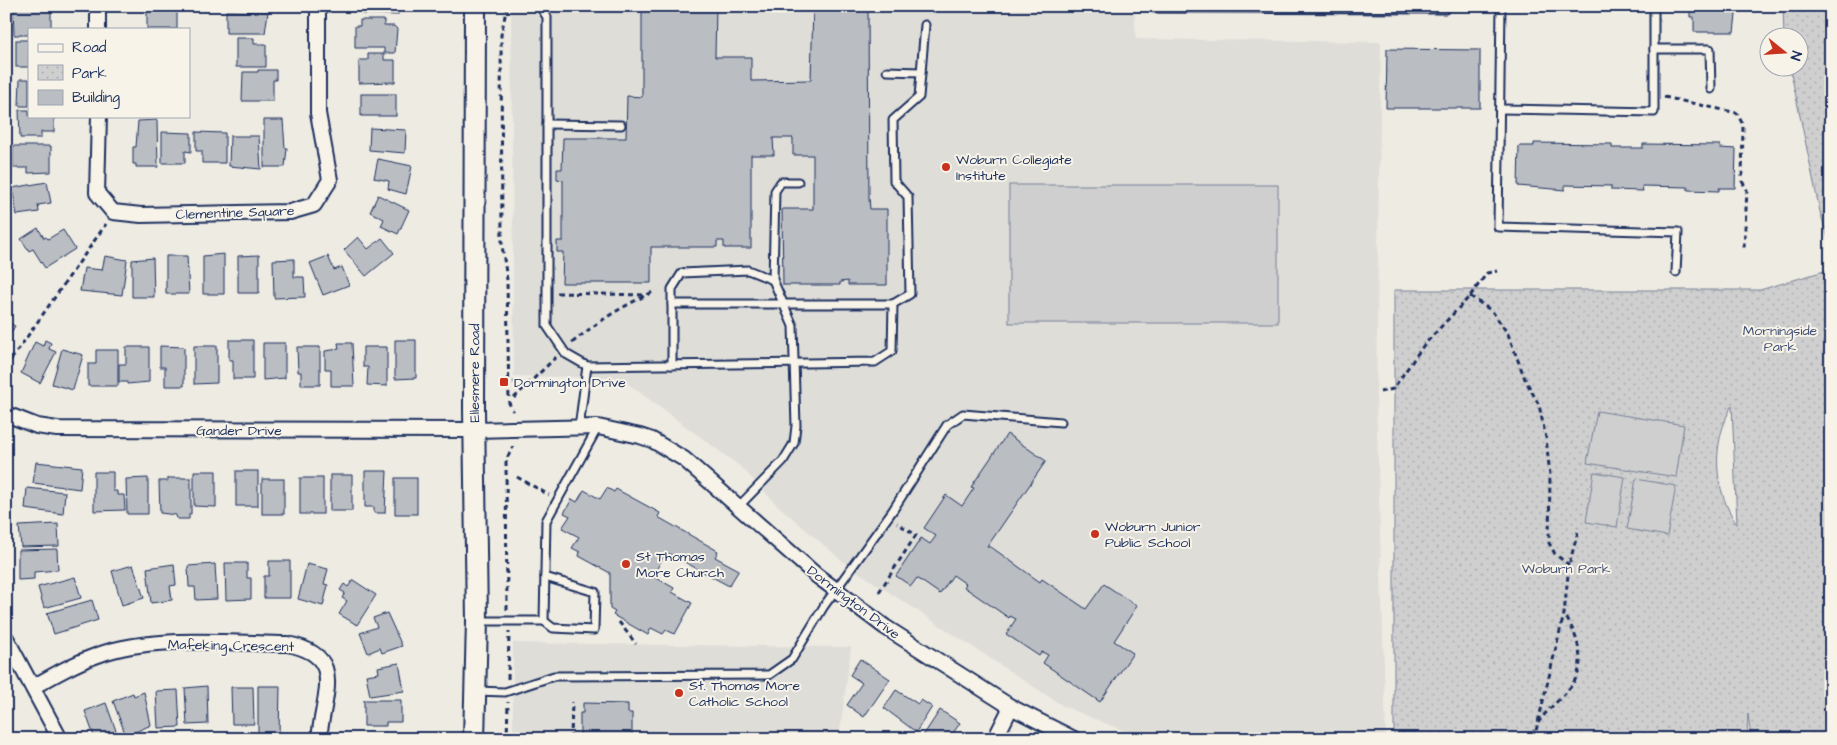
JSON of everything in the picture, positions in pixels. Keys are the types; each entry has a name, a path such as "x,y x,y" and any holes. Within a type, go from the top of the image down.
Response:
{"main road":[{"name":"Ellesmere Road","path":"474,739 477,621 474,430 476,6"}],"street":[{"path":"98,6 98,28"},
{"name":"Clementine Square","path":"112,212 141,215 290,212 314,205 330,180 318,113 318,6"},
{"path":"98,118 97,193 112,212"},
{"name":"Gander Drive","path":"7,416 37,426 57,430 474,430"},
{"name":"Dormington Drive","path":"474,430 598,428 640,436 665,447 684,459 740,505 781,545 835,590 916,647 1011,707 1074,739"},
{"path":"6,638 60,739"},
{"name":"Mafeking Crescent","path":"33,686 99,654 126,648 178,642 287,644 304,647 318,655 324,664 327,676 319,739"},
{"path":"995,739 1011,707"}],"lane":[{"path":"540,6 547,17 547,326 564,350 587,366 875,362 892,351 893,304"},
{"path":"1154,8 1445,9 1445,6"},
{"path":"1501,6 1498,227 1678,232 1676,272"},
{"path":"1500,109 1654,112 1654,6"},
{"path":"672,304 893,304 910,294 908,197 894,180 893,120 919,97 925,25"},
{"path":"1654,49 1710,49 1711,89"},
{"path":"887,71 921,72"},
{"path":"547,124 621,125"},
{"path":"740,505 783,461 794,443 795,363 793,326 772,280 775,191 781,182 798,182"},
{"path":"672,365 672,290 682,273 748,270 772,280"},
{"path":"579,428 587,366"},
{"path":"475,691 505,692 511,688 527,686 554,676 769,675 792,659 835,590 893,510 947,425 963,414 1061,422"},
{"path":"544,621 546,521 598,428"},
{"path":"477,621 544,621 553,628 594,630 595,592 545,577"}],"path":[{"path":"507,6 501,35 502,245 507,280 512,382 509,403 513,410"},
{"path":"1654,94 1738,113 1743,125 1742,181 1747,190 1744,248"},
{"path":"6,367 112,212"},
{"path":"1380,392 1393,389 1423,346 1470,296 1487,273 1497,271"},
{"path":"514,398 598,320 628,303 653,292"},
{"path":"546,293 647,295"},
{"path":"1470,296 1492,310 1508,334 1525,379 1539,405 1546,438 1550,475 1549,543 1555,554 1569,565"},
{"path":"504,382 512,382"},
{"path":"507,739 507,707 511,688 508,670 508,634 511,621 507,610 506,460 512,447"},
{"path":"516,478 558,499"},
{"path":"879,592 916,536 894,521"},
{"path":"1534,739 1564,614 1569,565 1579,528"},
{"path":"1530,739 1545,712 1577,677 1579,652 1572,626 1564,614"},
{"path":"619,622 636,644"},
{"path":"571,739 572,702"}],"shaded area":[{"name":"Woburn Collegiate Institute","path":"511,6 1134,6 1136,39 1381,42 1376,395 1386,739 1144,739 1063,706 846,564 776,504 741,467 620,378 514,376"},
{"name":"St. Thomas More Catholic School","path":"513,643 851,647 839,739 513,739"}],"green space":[{"path":"1783,6 1831,6 1831,248 1820,212 1792,78 1810,78 1810,28 1784,28"},
{"path":"1009,185 1278,185 1278,323 1009,323"},
{"name":"Woburn Park","path":"1831,269 1831,739 1751,739 1748,714 1747,739 1394,739 1394,290 1760,290","holes":["1732,405 1737,525 1723,496 1718,466 1721,436 1725,420"]},
{"path":"1597,411 1684,425 1676,477 1587,463"},
{"path":"1594,472 1625,477 1617,527 1586,522"},
{"path":"1636,479 1676,486 1667,536 1627,529"}],"building":[{"path":"13,6 51,8 51,28 28,28 28,35 14,35"},
{"path":"158,6 177,6 177,28 147,28 147,10 158,10"},
{"path":"362,6 398,6 398,15 362,14"},
{"path":"642,6 716,6 715,57 751,57 751,81 811,80 813,6 868,6 869,198 870,209 887,209 887,285 848,285 848,281 840,282 840,285 783,285 782,209 813,209 813,155 793,155 793,138 773,138 774,155 751,155 751,248 724,248 724,241 717,241 717,247 651,247 651,283 562,283 563,252 557,252 557,241 563,241 563,180 557,179 557,169 562,169 563,138 626,138 627,96 642,97"},
{"path":"1690,6 1737,6 1734,32 1694,32 1694,17 1690,17"},
{"path":"226,11 268,12 265,33 226,33"},
{"path":"360,20 384,20 384,26 394,26 397,29 395,53 384,53 384,48 355,48 355,26 360,26"},
{"path":"236,38 254,38 254,44 266,44 266,67 236,67"},
{"path":"16,40 28,40 28,67 16,67"},
{"path":"1387,49 1480,50 1480,108 1386,108"},
{"path":"368,54 384,54 384,60 395,60 395,82 359,83 359,60 368,60"},
{"path":"258,70 276,70 276,80 273,80 273,101 242,101 243,72 258,72"},
{"path":"20,79 28,79 28,106 19,106"},
{"path":"361,94 396,94 396,116 361,116"},
{"path":"19,110 28,110 28,118 54,118 54,132 41,132 41,138 20,138"},
{"path":"157,120 158,167 136,167 136,164 133,164 133,147 136,147 138,121"},
{"path":"264,120 283,120 285,148 287,148 285,167 264,167"},
{"path":"370,128 406,130 405,153 369,150"},
{"path":"162,132 191,133 191,152 185,151 185,163 162,163"},
{"path":"196,132 225,133 225,163 202,163 202,151 196,151"},
{"path":"230,136 259,136 261,169 229,166"},
{"path":"1534,143 1612,144 1612,148 1643,148 1643,144 1720,145 1720,148 1736,149 1735,188 1719,188 1719,191 1688,190 1688,187 1642,186 1643,191 1611,190 1611,186 1565,185 1565,190 1518,186 1519,146 1534,146"},
{"path":"13,146 51,146 51,172 28,173 28,168 13,168"},
{"path":"378,159 412,166 406,194 388,189 389,181 374,178"},
{"path":"47,182 51,203 38,205 39,212 17,215 12,188"},
{"path":"378,195 409,210 398,234 381,226 384,219 370,212"},
{"path":"38,228 44,238 48,239 63,230 75,249 45,268 33,249 29,251 21,239"},
{"path":"358,237 368,249 382,238 394,253 366,276 344,250"},
{"path":"224,254 224,294 203,294 203,256"},
{"path":"259,255 259,293 238,293 238,256"},
{"path":"105,256 127,260 122,295 80,291 84,268 102,270"},
{"path":"166,256 187,256 189,294 166,294"},
{"path":"328,256 334,270 342,267 349,285 323,295 310,263"},
{"path":"153,258 154,297 132,297 132,260"},
{"path":"294,259 294,277 304,277 305,297 274,298 273,260"},
{"path":"6,321 15,326 6,341"},
{"path":"45,340 51,343 49,349 56,352 40,383 21,373 35,342 43,346"},
{"path":"229,340 253,340 253,379 233,379 233,360 229,360"},
{"path":"395,340 416,340 416,378 395,379"},
{"path":"263,343 285,343 285,378 263,380"},
{"path":"338,343 352,343 354,386 331,386 331,369 325,369 325,351 339,349"},
{"path":"160,346 184,347 184,386 165,386 165,367 160,367"},
{"path":"194,346 217,346 217,383 194,384"},
{"path":"126,347 149,347 149,382 127,384 127,382 119,382 119,364 126,364"},
{"path":"297,347 320,347 320,385 301,385 301,372 298,372"},
{"path":"363,347 387,347 387,386 367,385 368,367 363,367"},
{"path":"62,349 83,355 73,390 52,384"},
{"path":"96,350 118,350 118,386 88,386 88,364 96,364"},
{"path":"1007,434 1046,461 987,547 991,547 1040,582 1042,579 1086,609 1104,584 1137,606 1114,641 1133,653 1100,702 1043,663 1048,655 1042,652 1039,656 1006,634 1016,619 1010,616 1009,618 964,587 966,584 953,575 940,594 917,578 911,586 896,576 921,538 930,544 936,536 924,528 946,495 962,506 974,488 971,487"},
{"path":"36,462 82,467 80,489 33,483"},
{"path":"194,471 216,471 216,507 194,506"},
{"path":"236,471 258,471 258,506 236,506"},
{"path":"365,471 387,471 385,513 374,513 374,507 365,507"},
{"path":"94,472 113,472 113,491 117,491 117,495 124,495 125,510 94,511"},
{"path":"330,475 352,475 352,511 330,511"},
{"path":"148,478 148,514 127,514 126,479"},
{"path":"168,478 191,478 191,514 189,514 189,519 177,519 176,515 160,513 159,481 168,481"},
{"path":"300,478 323,478 323,514 300,514"},
{"path":"395,478 417,478 417,514 395,514"},
{"path":"262,479 284,479 284,514 262,514"},
{"path":"27,488 65,492 63,514 25,509"},
{"name":"St Thomas More Church","path":"607,488 614,492 616,489 660,513 658,517 718,551 715,557 739,570 729,586 666,552 653,576 674,588 672,592 692,603 675,634 666,630 663,634 651,628 648,635 613,615 615,612 610,609 610,573 579,556 580,552 572,548 579,537 562,528 570,516 564,513 572,499 577,502 584,490 600,499"},
{"path":"58,524 59,546 21,547 19,526"},
{"path":"57,549 58,570 34,572 34,579 18,580 18,550"},
{"path":"269,561 290,561 290,598 264,598 264,576 269,576"},
{"path":"225,563 247,563 247,578 251,578 251,599 226,600"},
{"path":"174,564 176,585 170,586 172,600 151,603 147,568"},
{"path":"215,564 217,599 196,600 195,587 189,587 188,566"},
{"path":"307,564 328,569 324,584 328,585 323,606 298,599"},
{"path":"133,565 144,598 122,605 112,571"},
{"path":"75,577 81,598 44,608 38,587"},
{"path":"353,580 376,595 357,625 339,614 347,601 342,598 345,593 340,590 344,584 348,587"},
{"path":"92,600 98,620 54,634 47,613"},
{"path":"387,613 402,646 382,653 380,648 368,653 360,633 377,627 373,618"},
{"path":"860,659 890,679 864,717 847,705 862,683 850,675"},
{"path":"399,663 404,691 370,696 366,675 379,673 378,667"},
{"path":"207,686 208,724 187,725 185,688"},
{"path":"258,686 280,686 279,736 258,736"},
{"path":"231,687 253,687 254,724 232,724"},
{"path":"178,690 180,727 158,728 156,691"},
{"path":"896,690 918,704 921,700 932,707 916,732 884,708"},
{"path":"144,692 151,725 126,736 113,701 133,693 134,696"},
{"path":"364,700 401,700 401,722 386,722 386,726 364,726"},
{"path":"106,703 119,739 95,739 85,711"},
{"path":"583,703 628,704 628,713 632,713 632,739 580,739 580,713 583,713"},
{"path":"940,710 960,723 949,739 921,739"}],"place":[{"name":"Woburn Collegiate Institute","path":"946,167"},
{"name":"Dormington Drive","path":"504,382"},
{"name":"Woburn Junior Public School","path":"1095,534"},
{"name":"St Thomas More Church","path":"626,564"},
{"name":"St. Thomas More Catholic School","path":"679,693"}],"park label":[{"name":"Morningside Park","path":"1780,338"}]}
